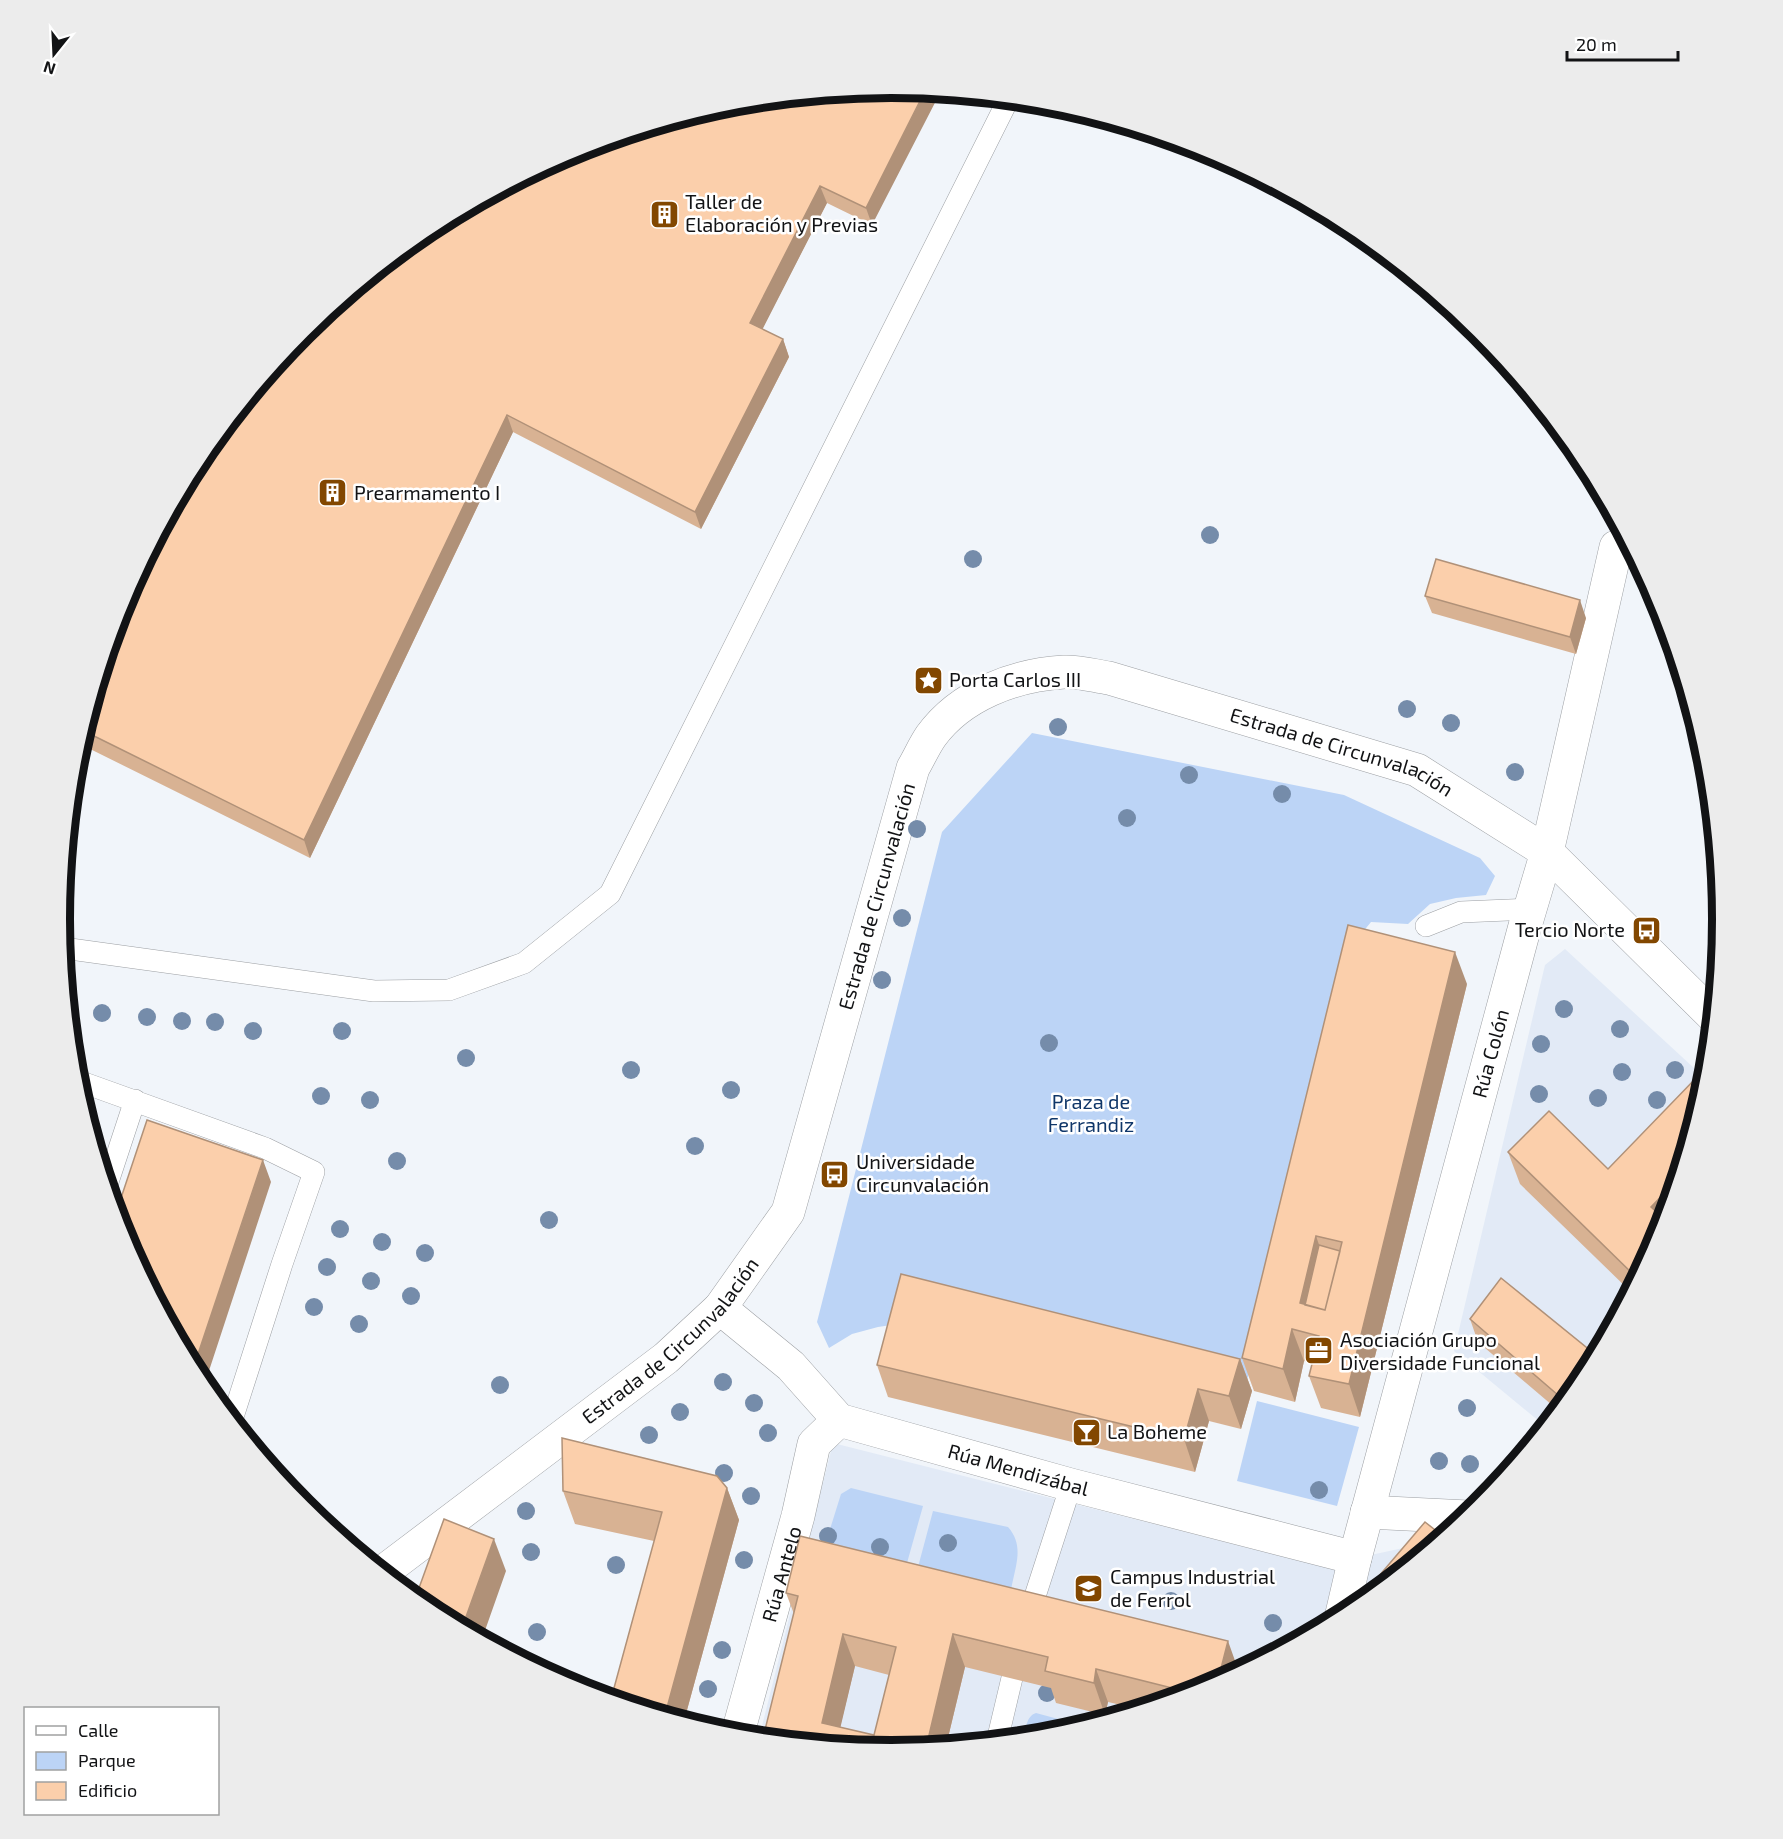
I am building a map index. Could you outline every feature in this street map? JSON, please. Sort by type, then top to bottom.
[{"type":"street","name":"Rúa Colón","points":[[1344,1604],[1367,1512],[1547,852],[1616,547]]},
{"type":"street","name":"Estrada de Circunvalación","points":[[388,1568],[666,1358],[720,1308],[788,1212],[913,768],[932,736],[955,710],[984,691],[1027,677],[1066,672],[1109,678],[1417,770],[1547,852],[1707,1010]]},
{"type":"street","points":[[720,1308],[791,1366],[839,1420]]},
{"type":"street","name":"Rúa Mendizábal","points":[[839,1420],[1071,1485],[1355,1558]]},
{"type":"street","name":"Rúa Antelo","points":[[740,1726],[798,1516],[814,1444],[839,1420]]},
{"type":"street","points":[[1367,1512],[1455,1516]]},
{"type":"street","points":[[400,1577],[409,1551]]},
{"type":"lane","points":[[71,949],[374,991],[449,990],[524,963],[610,894],[1005,107]]},
{"type":"lane","points":[[1426,927],[1461,912],[1530,909]]},
{"type":"lane","points":[[87,1084],[265,1148],[314,1172],[235,1412]]},
{"type":"lane","points":[[111,1173],[135,1100]]},
{"type":"lane","points":[[1027,1621],[1071,1485]]},
{"type":"lane","points":[[999,1733],[1012,1678]]},
{"type":"shaded area","points":[[1565,949],[1698,1072],[1685,1132],[1669,1183],[1628,1283],[1603,1330],[1574,1376],[1540,1422],[1454,1351],[1545,965]]},
{"type":"shaded area","name":"Campus Industrial de Ferrol","points":[[833,1443],[1320,1566],[1425,1543],[1348,1602],[1302,1631],[1255,1656],[1206,1678],[1104,1713],[1052,1725],[945,1739],[892,1741],[838,1739],[761,1730]]},
{"type":"green space","name":"Praza de Ferrandiz","points":[[1032,733],[1344,795],[1480,858],[1495,876],[1486,895],[1430,904],[1408,924],[1371,922],[1353,944],[1247,1381],[898,1324],[852,1334],[829,1348],[817,1322],[942,832]]},
{"type":"green space","points":[[1257,1401],[1359,1427],[1337,1506],[1237,1481]]},
{"type":"green space","points":[[851,1488],[923,1506],[907,1563],[826,1542],[841,1494]]},
{"type":"green space","points":[[933,1511],[1008,1527],[1013,1534],[1017,1549],[1011,1590],[918,1567]]},
{"type":"green space","points":[[1036,1713],[1067,1721],[1026,1729],[1028,1720]]},
{"type":"building","name":"Prearmamento I","points":[[921,99],[866,208],[820,186],[750,323],[783,339],[695,512],[507,415],[304,840],[92,735],[114,656],[155,556],[180,509],[209,463],[274,378],[350,302],[435,237],[481,208],[577,161],[679,126],[731,114],[838,100]]},
{"type":"building","points":[[1436,559],[1580,600],[1570,637],[1425,596]]},
{"type":"building","points":[[1348,925],[1455,952],[1349,1384],[1309,1376],[1319,1336],[1292,1329],[1283,1369],[1242,1358]],"holes":[[[1316,1236],[1342,1242],[1325,1310],[1300,1303]]]},
{"type":"building","points":[[1696,1078],[1685,1132],[1669,1183],[1666,1192],[1651,1207],[1658,1213],[1632,1273],[1508,1152],[1549,1111],[1608,1169]]},
{"type":"building","points":[[147,1120],[263,1160],[197,1357],[155,1283],[120,1200]]},
{"type":"building","points":[[1319,1245],[1340,1251],[1325,1310],[1305,1305]]},
{"type":"building","points":[[901,1274],[1240,1359],[1229,1396],[1198,1389],[1184,1439],[877,1365]]},
{"type":"building","points":[[1501,1278],[1590,1350],[1559,1396],[1470,1319]]},
{"type":"building","points":[[562,1438],[717,1476],[727,1488],[667,1709],[613,1691],[662,1512],[563,1491]]},
{"type":"building","points":[[444,1519],[494,1539],[465,1621],[418,1590]]},
{"type":"building","points":[[1425,1522],[1438,1532],[1391,1571],[1373,1583]]},
{"type":"building","points":[[800,1536],[1228,1641],[1220,1672],[1176,1689],[1096,1669],[1094,1683],[1045,1671],[1048,1657],[953,1634],[928,1740],[838,1739],[765,1730],[798,1596],[786,1593]],"holes":[[[843,1634],[896,1647],[874,1735],[822,1723]]]},
{"type":"place","name":"Taller de Elaboración y Previas","points":[[664,214]]},
{"type":"place","name":"Prearmamento I","points":[[333,493]]},
{"type":"place","name":"Porta Carlos III","points":[[928,680]]},
{"type":"place","name":"Tercio Norte","points":[[1646,930]]},
{"type":"place","name":"Universidade Circunvalación","points":[[835,1174]]},
{"type":"place","name":"Asociación Grupo Diversidade Funcional","points":[[1319,1351]]},
{"type":"place","name":"La Boheme","points":[[1086,1432]]},
{"type":"place","name":"Campus Industrial de Ferrol","points":[[1089,1589]]}]
